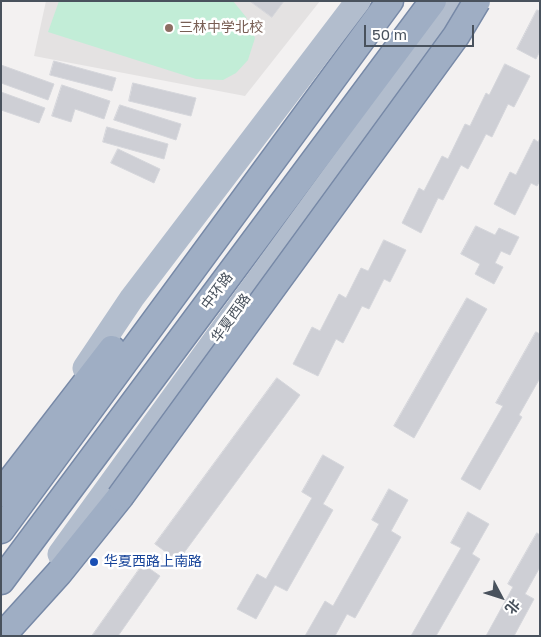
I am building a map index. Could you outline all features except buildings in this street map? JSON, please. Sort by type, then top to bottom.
[{"type":"highway","points":[[1,492],[94,374],[370,1]]},
{"type":"highway","points":[[1,530],[390,1]]},
{"type":"highway","name":"中环路","points":[[1,582],[433,1]]},
{"type":"highway","points":[[2,635],[59,573],[120,497],[456,36],[478,1]]},
{"type":"main road","points":[[1,492],[132,298],[358,1]]},
{"type":"main road","name":"华夏西路","points":[[2,635],[461,1]]},
{"type":"main road","points":[[2,635],[86,558],[478,1]]},
{"type":"shaded area","name":"三林中学北校","points":[[46,1],[320,1],[245,96],[34,56]]},
{"type":"green space","name":"三林中学北校","points":[[59,1],[233,1],[246,17],[255,38],[248,60],[236,73],[223,80],[196,79],[48,32]]},
{"type":"place","name":"三林中学北校","points":[[169,28]]},
{"type":"place","name":"华夏西路上南路","points":[[94,562]]}]
